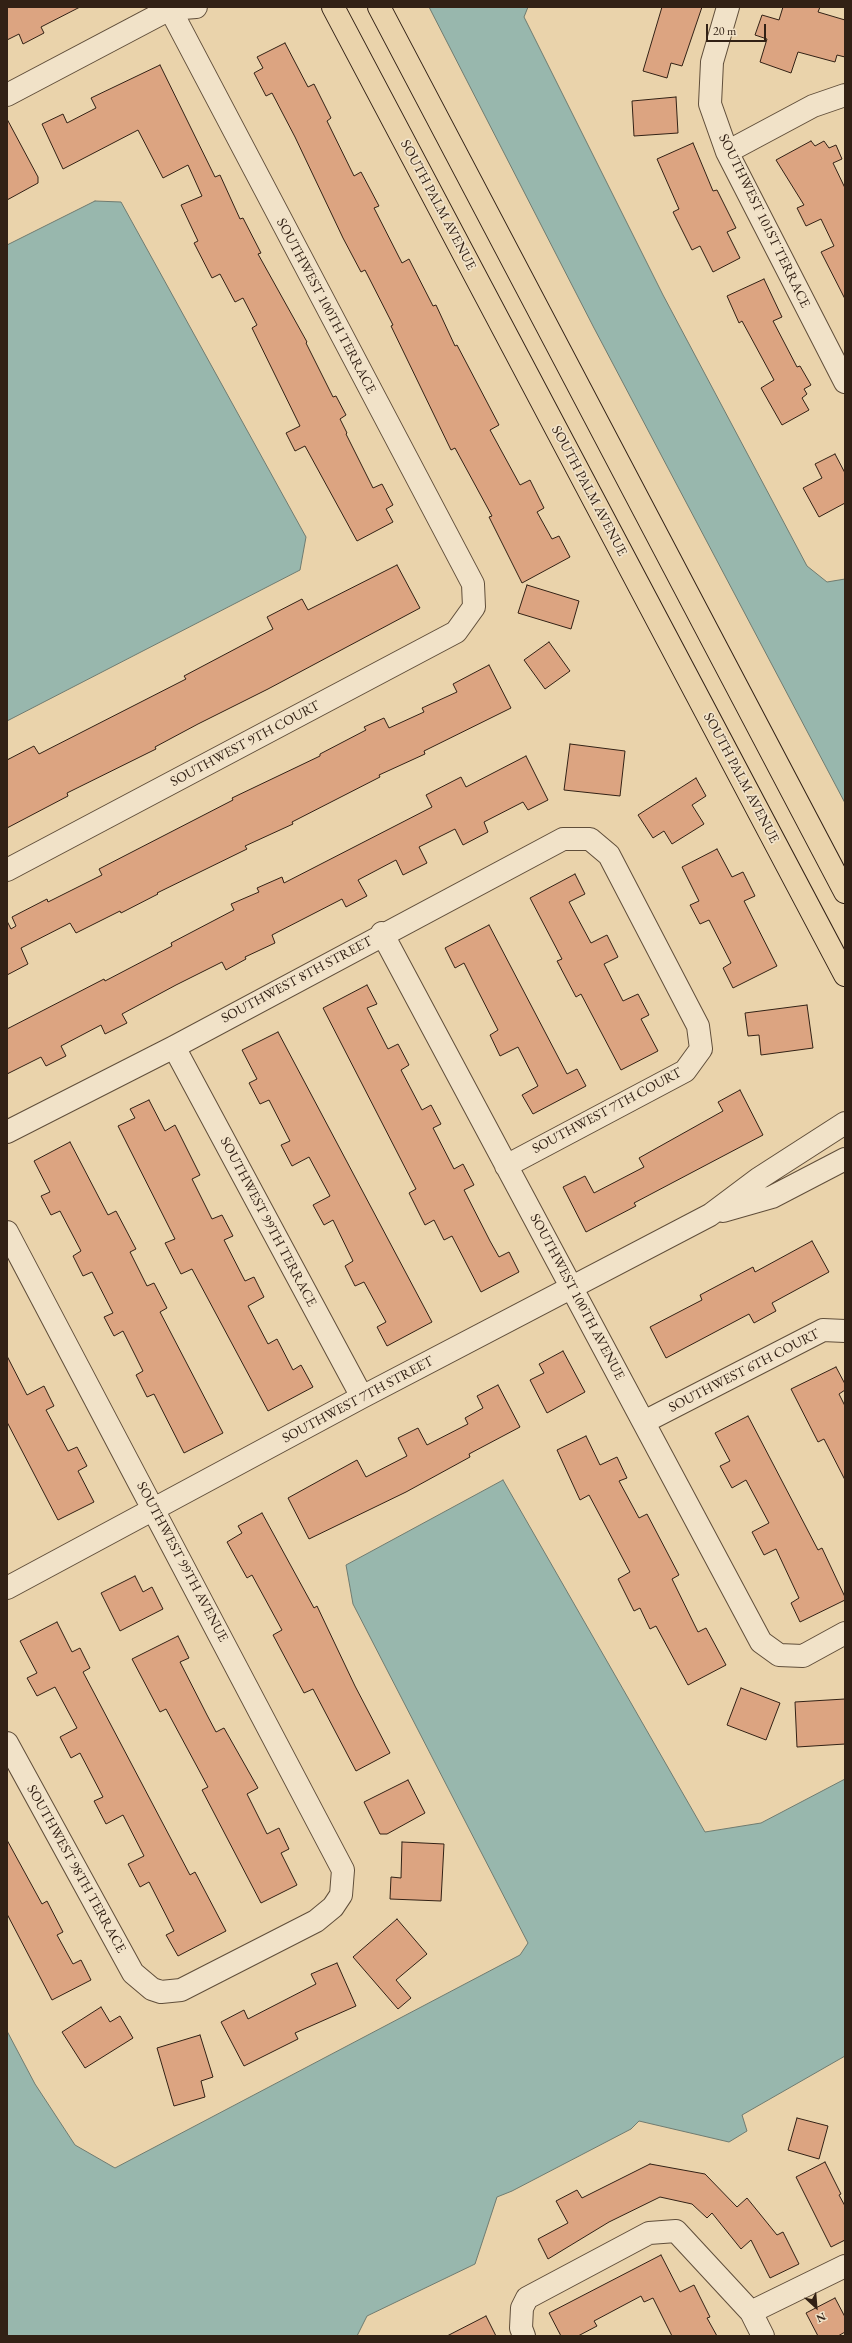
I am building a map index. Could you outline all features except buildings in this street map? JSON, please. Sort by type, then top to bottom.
[{"type":"main road","name":"SOUTH PALM AVENUE","points":[[333,7],[845,975]]},
{"type":"main road","points":[[379,7],[845,892]]},
{"type":"street","points":[[7,95],[170,8],[196,7]]},
{"type":"street","name":"SOUTHWEST 101ST TERRACE","points":[[728,7],[712,62],[710,104],[727,152],[845,382]]},
{"type":"street","name":"SOUTHWEST 100TH TERRACE","points":[[170,8],[473,584],[474,608]]},
{"type":"street","points":[[727,152],[814,106],[845,95]]},
{"type":"street","name":"SOUTHWEST 9TH COURT","points":[[7,870],[456,632],[474,608]]},
{"type":"street","name":"SOUTHWEST 8TH STREET","points":[[7,1132],[174,1047],[382,933],[563,839],[590,839],[609,855],[698,1026],[701,1049]]},
{"type":"street","name":"SOUTHWEST 100TH AVENUE","points":[[382,933],[762,1642],[779,1655],[803,1656],[845,1633]]},
{"type":"street","name":"SOUTHWEST 99TH TERRACE","points":[[174,1047],[362,1397]]},
{"type":"street","name":"SOUTHWEST 7TH COURT","points":[[506,1166],[685,1071],[701,1049]]},
{"type":"street","name":"SOUTHWEST 7TH STREET","points":[[7,1588],[362,1397],[572,1289],[710,1215],[758,1179],[811,1143],[845,1123]]},
{"type":"street","name":"SOUTHWEST 7TH STREET","points":[[710,1215],[772,1197],[845,1159]]},
{"type":"street","name":"SOUTHWEST 99TH AVENUE","points":[[7,1232],[343,1870],[341,1895],[333,1907],[316,1921],[181,1990],[161,1992],[152,1990]]},
{"type":"street","name":"SOUTHWEST 6TH COURT","points":[[644,1422],[823,1330],[845,1331]]},
{"type":"street","name":"SOUTHWEST 98TH TERRACE","points":[[7,1743],[133,1973],[152,1990]]},
{"type":"street","points":[[522,2332],[522,2308],[527,2298],[649,2233],[676,2232],[751,2312],[763,2336]]},
{"type":"street","points":[[751,2312],[845,2266]]},
{"type":"water","points":[[429,7],[528,7],[524,17],[663,295],[807,566],[827,582],[845,579],[845,803],[594,328]]},
{"type":"water","points":[[95,201],[121,202],[306,537],[300,570],[7,721],[7,245]]},
{"type":"water","points":[[503,1480],[705,1832],[761,1823],[845,1779],[845,2056],[742,2115],[747,2131],[729,2142],[639,2121],[631,2129],[512,2191],[497,2197],[475,2264],[367,2316],[357,2336],[7,2336],[7,2031],[35,2084],[75,2145],[115,2168],[520,1955],[528,1943],[353,1604],[346,1565]]}]
